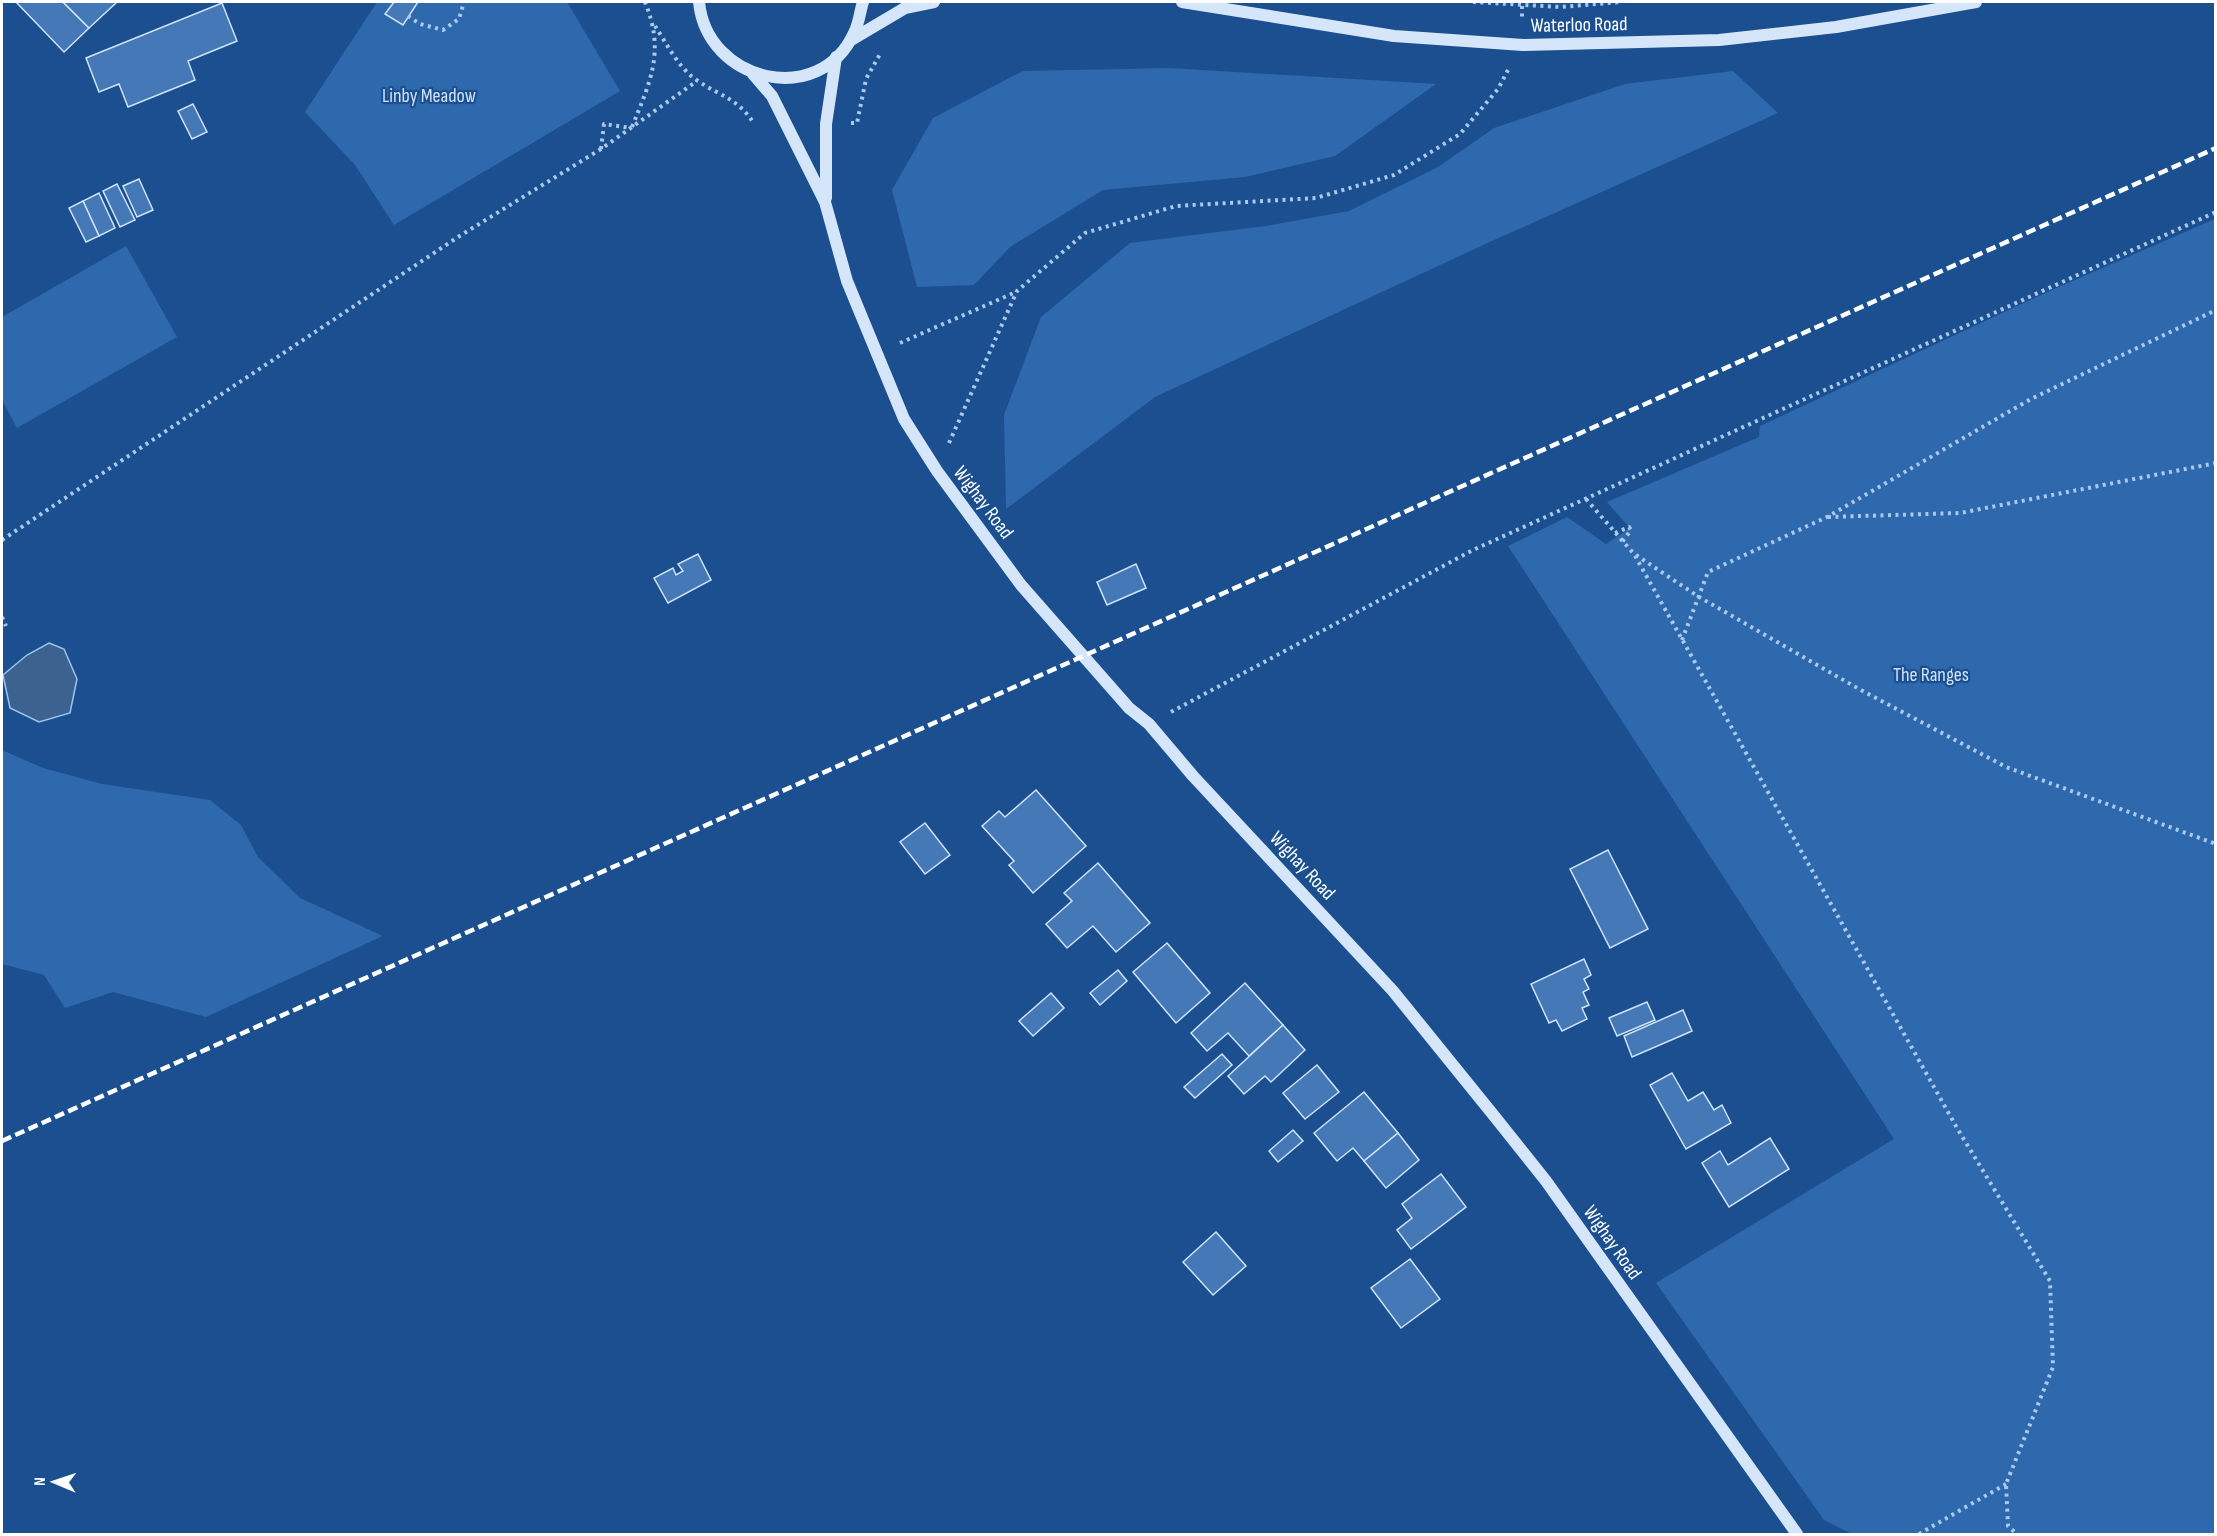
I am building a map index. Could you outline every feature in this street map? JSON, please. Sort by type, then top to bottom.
[{"type":"main road","points":[[699,2],[701,17],[710,39],[730,61],[753,74],[782,78],[806,74],[836,57],[854,33],[863,2]]},
{"type":"main road","points":[[848,41],[905,8],[934,2]]},
{"type":"main road","name":"Waterloo Road","points":[[1182,2],[1394,36],[1522,45],[1719,40],[1836,27],[1976,2]]},
{"type":"main road","name":"Wighay Road","points":[[825,202],[826,124],[836,57]]},
{"type":"main road","name":"Wighay Road","points":[[753,74],[772,96],[825,202],[848,281],[875,354],[904,419],[936,471],[1021,585],[1129,708],[1149,724],[1193,776],[1392,991],[1546,1181],[1797,1534]]},
{"type":"path","points":[[408,16],[420,24],[443,30],[459,19],[464,2]]},
{"type":"path","points":[[632,128],[652,76],[655,26],[645,2]]},
{"type":"path","points":[[1473,2],[1561,7],[1620,2]]},
{"type":"path","points":[[875,354],[1017,291],[1085,232],[1176,206],[1316,198],[1394,175],[1461,134],[1498,89],[1522,45],[1522,6]]},
{"type":"path","points":[[2,540],[458,237],[601,149],[697,81]]},
{"type":"path","points":[[601,149],[604,124],[632,128]]},
{"type":"path","points":[[1149,724],[1473,550],[2216,212]]},
{"type":"path","points":[[936,471],[1017,291]]},
{"type":"path","points":[[1682,640],[1708,572],[1827,517],[2031,399],[2216,310]]},
{"type":"path","points":[[1827,517],[1960,513],[2216,464]]},
{"type":"path","points":[[1586,499],[1634,554],[1698,597],[1859,689],[2006,766],[2216,844]]},
{"type":"path","points":[[1614,533],[1629,527],[1631,530],[1622,542]]},
{"type":"path","points":[[1634,554],[1957,1128],[2050,1281],[2053,1367],[2006,1484],[2008,1526],[2017,1534]]},
{"type":"path","points":[[2,617],[6,626]]},
{"type":"path","points":[[1919,1534],[2006,1484]]},
{"type":"green space","name":"Linby Meadow","points":[[377,2],[567,2],[620,91],[394,225],[355,165],[305,112]]},
{"type":"green space","points":[[1169,68],[1436,84],[1335,156],[1245,177],[1103,190],[1010,247],[974,285],[917,287],[892,190],[933,118],[1023,71]]},
{"type":"green space","points":[[1733,71],[1778,113],[1492,241],[1155,397],[1006,509],[1004,415],[1041,317],[1130,243],[1266,226],[1349,211],[1438,167],[1494,128],[1625,84]]},
{"type":"green space","name":"The Ranges","points":[[2215,219],[2215,1534],[1852,1534],[1824,1520],[1656,1283],[1894,1139],[1508,546],[1567,517],[1606,544],[1630,528],[1607,502],[1759,437],[1760,426],[2054,289]]},
{"type":"green space","points":[[126,246],[177,337],[17,428],[2,400],[2,317]]},
{"type":"green space","points":[[2,750],[43,768],[102,784],[210,800],[241,825],[258,857],[300,898],[383,936],[206,1017],[113,992],[65,1008],[44,975],[2,964]]},
{"type":"shaded area","points":[[49,643],[64,649],[77,679],[70,713],[39,722],[10,708],[3,675],[27,655]]},
{"type":"building","points":[[16,2],[63,2],[89,28],[64,52]]},
{"type":"building","points":[[63,2],[117,2],[89,28]]},
{"type":"building","points":[[394,2],[418,2],[403,25],[385,14]]},
{"type":"building","points":[[222,3],[237,41],[188,61],[195,80],[128,107],[119,84],[99,92],[86,58]]},
{"type":"building","points":[[193,104],[207,132],[192,139],[178,111]]},
{"type":"building","points":[[139,179],[153,210],[137,217],[123,186]]},
{"type":"building","points":[[117,184],[135,220],[120,227],[103,191]]},
{"type":"building","points":[[99,193],[115,228],[99,236],[83,201]]},
{"type":"building","points":[[83,201],[99,236],[86,242],[69,208]]},
{"type":"building","points":[[698,554],[711,580],[668,603],[654,578],[673,568],[676,575],[683,571],[678,564]]},
{"type":"building","points":[[1136,564],[1146,588],[1107,605],[1097,582]]},
{"type":"building","points":[[1036,790],[1086,846],[1033,893],[1009,865],[1014,861],[982,826],[999,811],[1005,817]]},
{"type":"building","points":[[925,823],[950,855],[925,874],[900,842]]},
{"type":"building","points":[[1608,850],[1648,929],[1610,948],[1570,869]]},
{"type":"building","points":[[1098,863],[1150,923],[1116,952],[1093,926],[1067,948],[1046,924],[1072,901],[1064,893]]},
{"type":"building","points":[[1167,943],[1210,993],[1176,1023],[1133,972]]},
{"type":"building","points":[[1584,959],[1591,975],[1584,979],[1589,989],[1583,992],[1589,1005],[1582,1008],[1587,1019],[1562,1031],[1556,1020],[1549,1023],[1531,984]]},
{"type":"building","points":[[1118,970],[1127,981],[1100,1005],[1090,993]]},
{"type":"building","points":[[1245,983],[1283,1025],[1249,1056],[1228,1033],[1207,1051],[1191,1033]]},
{"type":"building","points":[[1051,993],[1064,1008],[1033,1036],[1019,1021]]},
{"type":"building","points":[[1647,1002],[1655,1020],[1617,1036],[1609,1018]]},
{"type":"building","points":[[1683,1010],[1692,1031],[1632,1057],[1624,1036]]},
{"type":"building","points":[[1283,1025],[1305,1050],[1271,1082],[1265,1076],[1244,1094],[1228,1076]]},
{"type":"building","points":[[1222,1054],[1232,1065],[1195,1098],[1184,1087]]},
{"type":"building","points":[[1317,1065],[1339,1092],[1305,1119],[1283,1093]]},
{"type":"building","points":[[1672,1073],[1688,1101],[1703,1092],[1714,1110],[1722,1105],[1731,1123],[1686,1149],[1650,1085]]},
{"type":"building","points":[[1364,1092],[1398,1133],[1364,1161],[1353,1148],[1337,1161],[1314,1133]]},
{"type":"building","points":[[1293,1130],[1303,1141],[1278,1162],[1269,1151]]},
{"type":"building","points":[[1398,1133],[1419,1160],[1386,1188],[1364,1161]]},
{"type":"building","points":[[1770,1138],[1789,1169],[1729,1207],[1702,1163],[1720,1151],[1728,1165]]},
{"type":"building","points":[[1441,1174],[1466,1207],[1411,1249],[1397,1230],[1412,1218],[1402,1204]]},
{"type":"building","points":[[1216,1232],[1246,1266],[1213,1295],[1183,1262]]},
{"type":"building","points":[[1410,1259],[1440,1299],[1401,1328],[1371,1288]]},
{"type":"railway","points":[[2,1141],[2216,148]]}]
